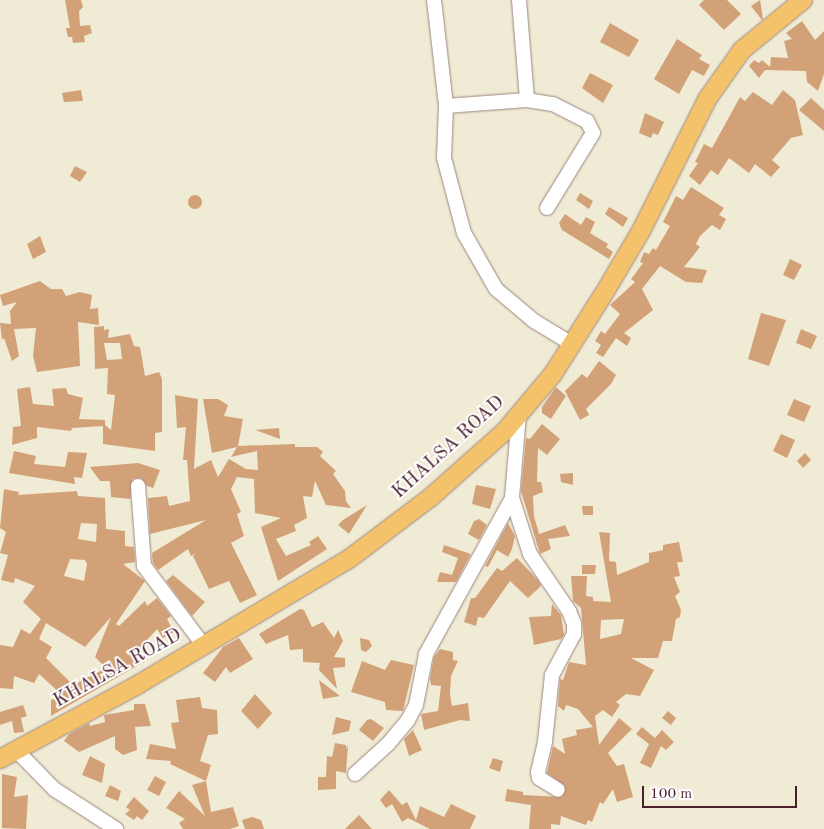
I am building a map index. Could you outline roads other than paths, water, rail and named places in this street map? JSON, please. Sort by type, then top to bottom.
[{"type":"main road","name":"KHALSA ROAD","points":[[0,759],[204,646],[350,559],[431,497],[505,431],[553,374],[641,231],[708,98],[742,50],[803,0]]},
{"type":"street","points":[[434,0],[446,106],[444,158],[464,233],[496,289],[534,321],[572,344]]},
{"type":"street","points":[[519,0],[527,100]]},
{"type":"street","points":[[446,106],[527,100],[554,104],[587,121],[593,133],[547,208]]},
{"type":"street","points":[[519,414],[512,498],[530,554],[569,611],[574,624],[574,634],[552,675],[545,742],[538,772],[539,778],[558,790]]},
{"type":"street","points":[[138,486],[144,566],[204,646]]},
{"type":"street","points":[[354,774],[388,744],[408,720],[416,705],[426,654],[512,498]]},
{"type":"street","points":[[16,750],[54,789],[116,829]]}]
